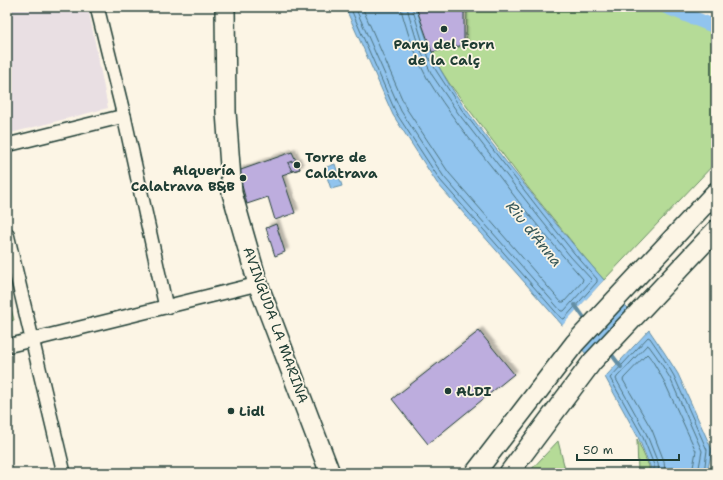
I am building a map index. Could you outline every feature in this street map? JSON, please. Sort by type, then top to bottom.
[{"type":"main road","name":"AVINGUDA LA MARINA","points":[[225,7],[226,112],[232,193],[258,284],[330,473]]},
{"type":"main road","points":[[474,473],[574,343],[716,192]]},
{"type":"main road","points":[[508,473],[592,362],[716,230]]},
{"type":"street","points":[[97,7],[124,116],[166,307]]},
{"type":"street","points":[[7,146],[124,116]]},
{"type":"street","points":[[7,234],[64,473]]},
{"type":"street","points":[[7,346],[258,284]]},
{"type":"shaded area","points":[[7,7],[88,7],[108,108],[7,134]]},
{"type":"green space","points":[[467,7],[677,7],[674,12],[716,29],[716,162],[604,280],[529,189],[449,83],[440,68],[432,52],[465,46],[466,44]]},
{"type":"green space","points":[[7,293],[14,320],[7,322]]},
{"type":"green space","points":[[637,439],[649,466],[649,473],[638,473]]},
{"type":"green space","points":[[558,441],[566,473],[528,473]]},
{"type":"water","points":[[345,7],[416,7],[426,39],[436,62],[463,106],[531,193],[604,280],[563,326],[437,183],[393,115]]},
{"type":"water","points":[[335,164],[342,186],[331,189],[324,168]]},
{"type":"water","points":[[622,302],[630,310],[587,355],[580,347]]},
{"type":"water","points":[[649,330],[678,374],[712,450],[707,473],[650,473],[650,466],[638,437],[605,377]]},
{"type":"pier","points":[[604,280],[605,282],[562,328],[561,327]]},
{"type":"pier","points":[[647,328],[650,328],[604,377],[603,375]]},
{"type":"building","name":"Pany del Forn de la Calç","points":[[416,7],[464,7],[464,45],[432,52]]},
{"type":"building","points":[[292,152],[300,169],[282,175],[295,213],[275,220],[268,197],[247,204],[238,171]]},
{"type":"building","points":[[296,160],[300,169],[292,171],[288,163]]},
{"type":"building","points":[[276,224],[285,252],[275,256],[266,228]]},
{"type":"building","name":"ALDI","points":[[479,331],[514,374],[428,444],[392,399]]},
{"type":"waterway","points":[[666,7],[716,27]]},
{"type":"waterway","name":"Riu d'Anna","points":[[575,305],[587,322]]},
{"type":"waterway","name":"Riu d'Anna","points":[[609,351],[621,367]]},
{"type":"place","name":"Pany del Forn de la Calç","points":[[444,29]]},
{"type":"place","name":"Torre de Calatrava","points":[[297,165]]},
{"type":"place","name":"Alquería Calatrava B&B","points":[[243,178]]},
{"type":"place","name":"ALDI","points":[[448,391]]},
{"type":"place","name":"Lidl","points":[[231,411]]}]
